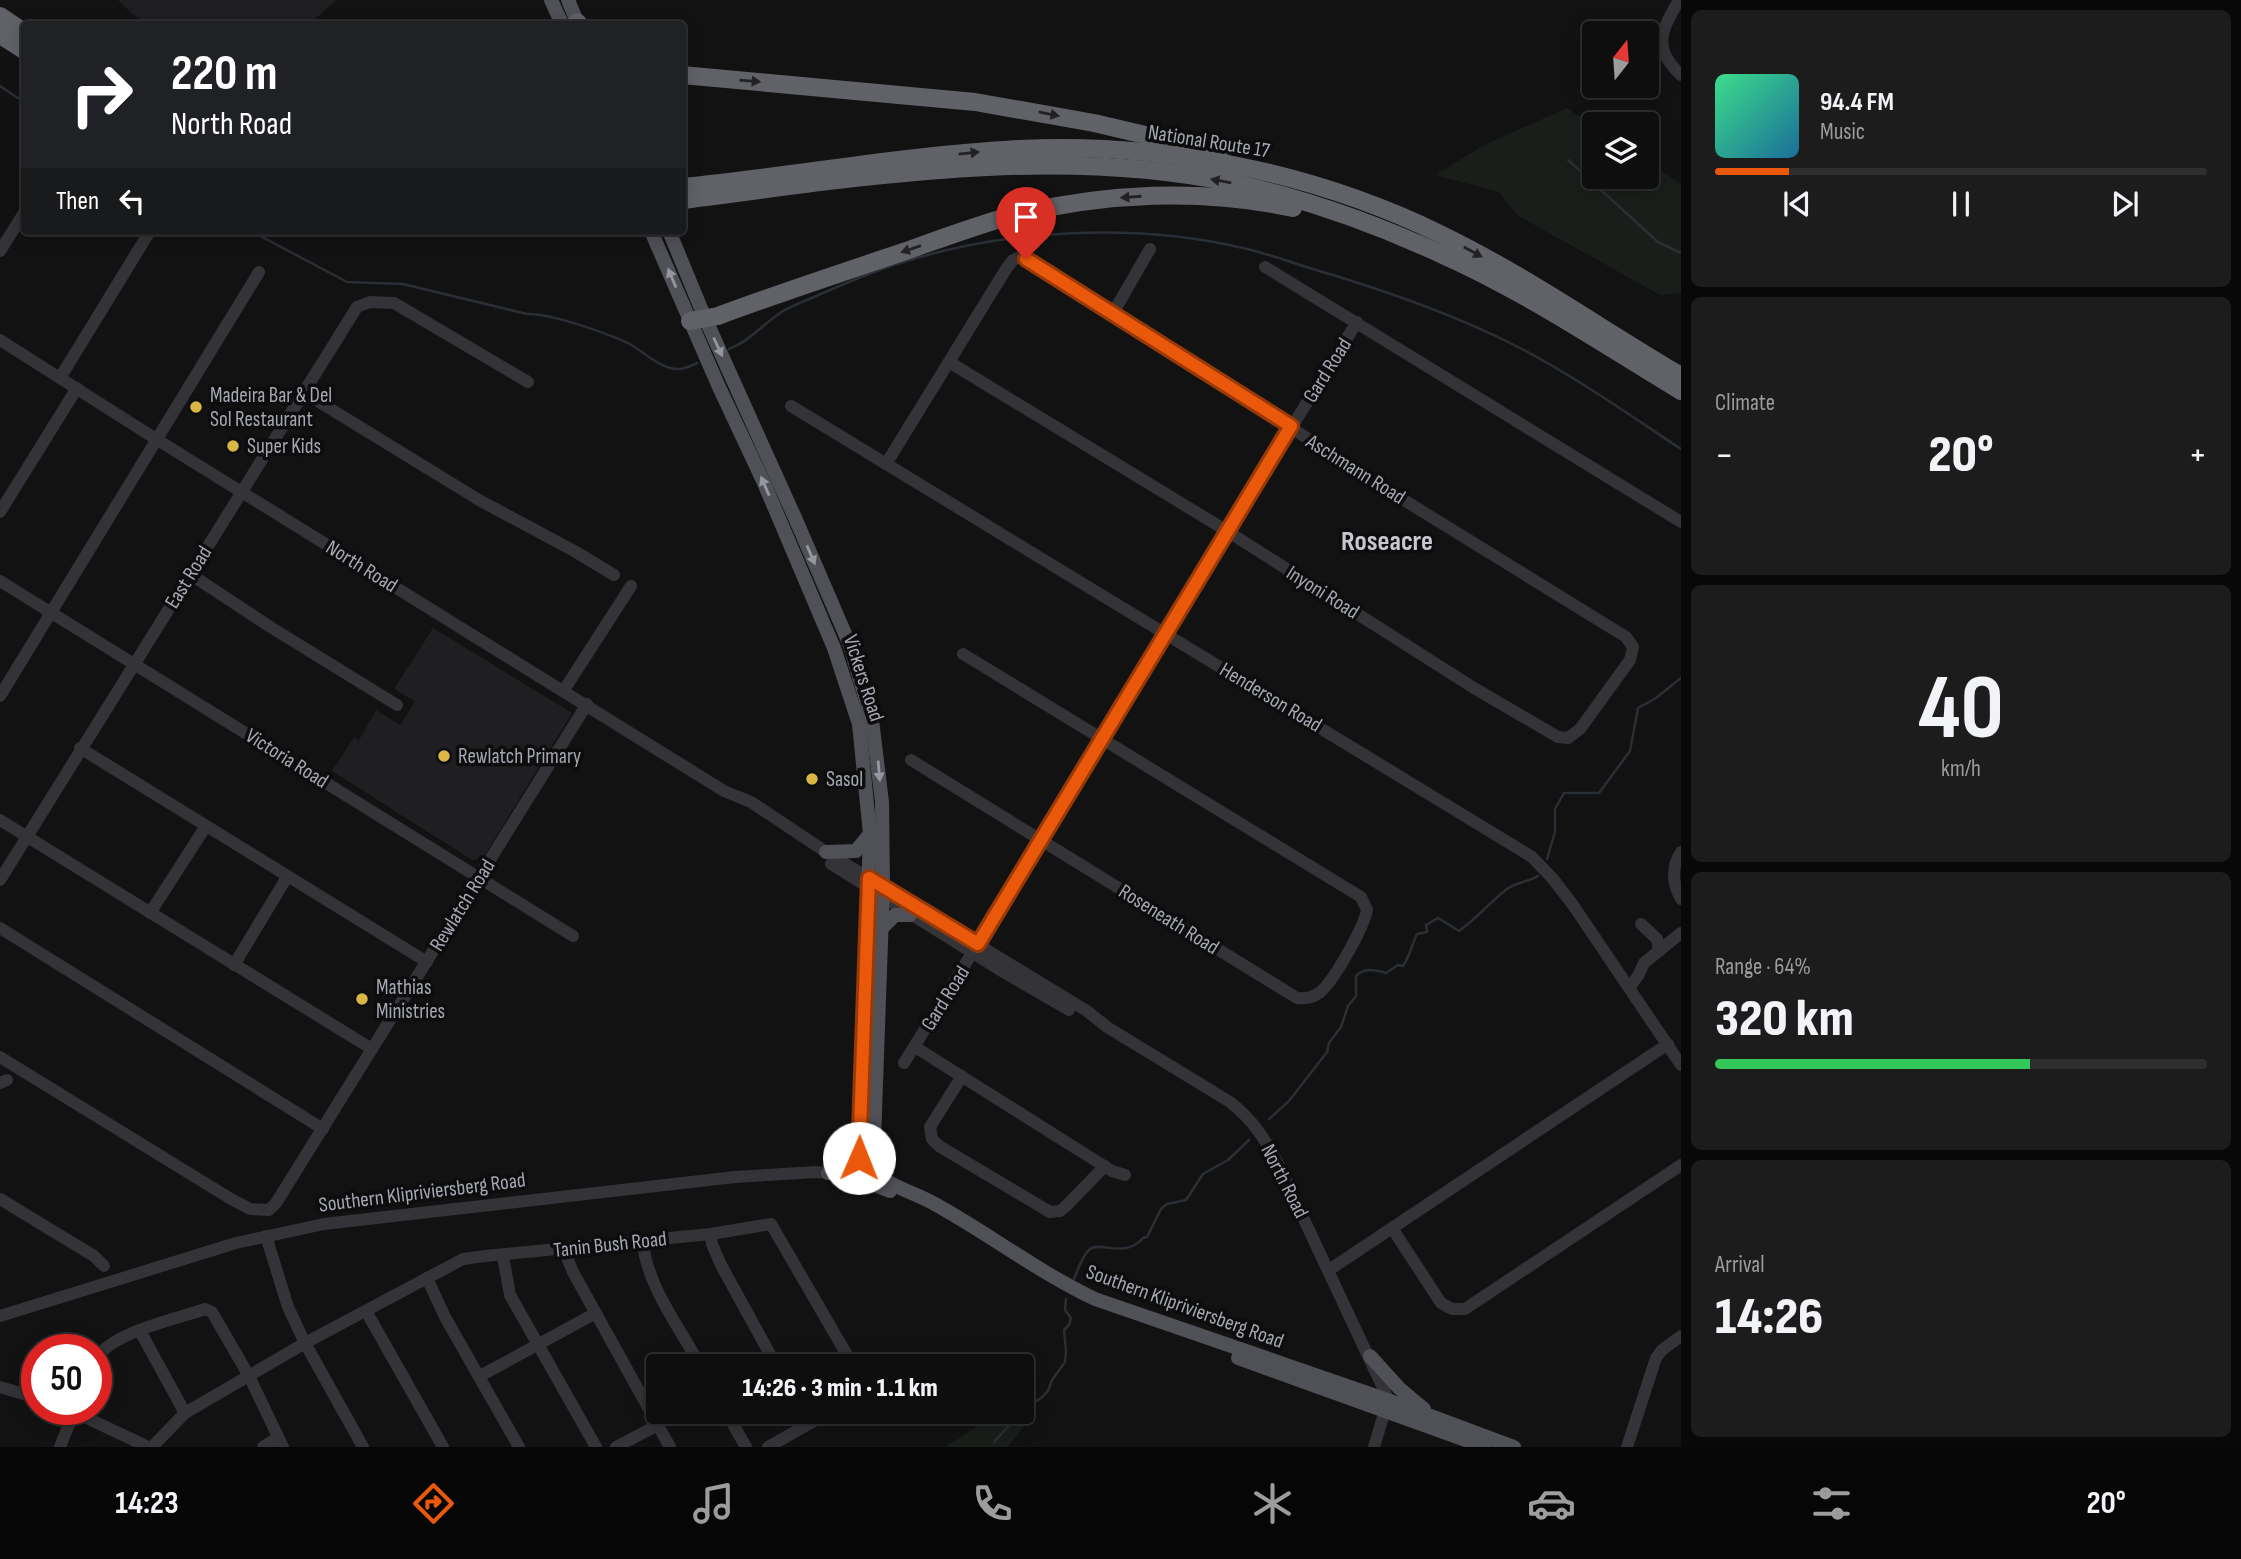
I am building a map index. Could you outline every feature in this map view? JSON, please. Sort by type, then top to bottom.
[{"type":"highway","points":[[0,16],[21,31]]},
{"type":"highway","points":[[0,35],[21,48]]},
{"type":"highway","points":[[686,75],[975,102],[1094,123],[1223,153],[1331,183],[1410,216],[1438,233]]},
{"type":"highway","name":"National Route 17","points":[[686,187],[983,152],[1062,148],[1186,158],[1265,173],[1313,185],[1438,233],[1516,275],[1681,376]]},
{"type":"highway","points":[[686,200],[978,167],[1072,166],[1137,169],[1232,183],[1315,204],[1369,223],[1445,256],[1493,279],[1681,391]]},
{"type":"highway","points":[[697,320],[1013,215],[1091,201],[1129,197],[1205,197],[1287,206],[1369,223]]},
{"type":"main road","points":[[551,0],[571,21]]},
{"type":"main road","points":[[568,0],[573,21]]},
{"type":"main road","name":"Vickers Road","points":[[670,235],[697,320],[845,676],[860,730],[870,834],[860,1144],[867,1172]]},
{"type":"main road","name":"Vickers Road","points":[[654,237],[796,520],[849,643],[866,695],[877,748],[882,802],[883,892],[867,1172]]},
{"type":"main road","points":[[826,852],[856,851],[870,834]]},
{"type":"main road","points":[[881,929],[895,915],[911,915]]},
{"type":"main road","points":[[828,1173],[853,1159],[860,1144]]},
{"type":"main road","name":"Southern Klipriviersberg Road","points":[[867,1172],[933,1203],[1081,1293],[1256,1360],[1387,1405],[1442,1420],[1514,1447]]},
{"type":"main road","points":[[1370,1356],[1410,1398],[1442,1420]]},
{"type":"main road","name":"Southern Klipriviersberg Road","points":[[1387,1405],[1485,1447]]},
{"type":"street","points":[[1679,0],[1663,31],[1662,50],[1665,59],[1681,75]]},
{"type":"street","points":[[0,251],[21,218]]},
{"type":"street","points":[[60,378],[148,235]]},
{"type":"street","points":[[1113,313],[1150,249]]},
{"type":"street","name":"Aschmann Road","points":[[949,362],[1006,269],[1016,258],[1026,259],[1291,426],[1352,468],[1604,622]]},
{"type":"street","points":[[1265,267],[1681,522]]},
{"type":"street","points":[[0,696],[259,272]]},
{"type":"street","name":"East Road","points":[[0,880],[357,307],[370,302],[394,303],[528,382]]},
{"type":"street","name":"Gard Road","points":[[904,1063],[1357,322]]},
{"type":"street","name":"North Road","points":[[0,340],[565,690],[724,791],[759,817],[976,949]]},
{"type":"street","points":[[886,464],[949,362]]},
{"type":"street","name":"Inyoni Road","points":[[949,362],[1227,531],[1474,688],[1562,739],[1573,736],[1580,729],[1632,653],[1630,640],[1604,622]]},
{"type":"street","points":[[0,512],[77,388]]},
{"type":"street","points":[[303,392],[480,500],[614,575]]},
{"type":"street","name":"Henderson Road","points":[[790,406],[1532,858],[1573,905],[1681,1065]]},
{"type":"street","points":[[190,574],[397,705]]},
{"type":"street","name":"Victoria Road","points":[[0,581],[573,936]]},
{"type":"street","points":[[565,690],[631,586]]},
{"type":"street","points":[[963,654],[1103,739]]},
{"type":"street","name":"Rewlatch Road","points":[[0,1057],[237,1202],[256,1210],[269,1210],[323,1129],[587,705]]},
{"type":"street","name":"Roseneath Road","points":[[911,760],[1301,999],[1313,997],[1322,991],[1363,924],[1367,910],[1364,901],[1103,739]]},
{"type":"street","points":[[80,748],[427,962]]},
{"type":"street","name":"North Road","points":[[724,791],[751,802],[868,883]]},
{"type":"street","points":[[0,820],[372,1049]]},
{"type":"street","points":[[150,913],[206,826]]},
{"type":"street","points":[[1681,852],[1674,872],[1676,890],[1681,899]]},
{"type":"street","points":[[234,965],[287,877]]},
{"type":"street","name":"North Road","points":[[883,892],[911,915],[1087,1011],[1107,1027],[1230,1102],[1251,1120],[1278,1164],[1329,1270],[1370,1356],[1387,1405]]},
{"type":"street","points":[[1641,924],[1657,939],[1659,951]]},
{"type":"street","points":[[0,928],[323,1129]]},
{"type":"street","points":[[1629,988],[1644,963],[1681,933]]},
{"type":"street","points":[[1329,1270],[1668,1044]]},
{"type":"street","points":[[915,1046],[1105,1166],[1125,1175]]},
{"type":"street","points":[[962,1076],[930,1128],[932,1139],[939,1146],[1049,1212],[1060,1211],[1065,1207],[1105,1166]]},
{"type":"street","points":[[1392,1228],[1441,1303],[1452,1309],[1465,1309],[1681,1165]]},
{"type":"street","name":"Southern Klipriviersberg Road","points":[[0,1316],[236,1243],[324,1224],[775,1174],[867,1172]]},
{"type":"street","points":[[0,1199],[94,1256],[104,1266]]},
{"type":"street","name":"Tanin Bush Road","points":[[150,1447],[185,1413],[305,1343],[463,1259],[711,1234],[771,1224],[846,1354]]},
{"type":"street","points":[[711,1234],[712,1244],[721,1265],[770,1354]]},
{"type":"street","points":[[265,1236],[288,1307],[363,1447]]},
{"type":"street","points":[[643,1241],[644,1255],[655,1284],[694,1354]]},
{"type":"street","points":[[567,1249],[573,1272],[670,1447]]},
{"type":"street","points":[[503,1256],[510,1295],[596,1447]]},
{"type":"street","points":[[427,1279],[519,1447]]},
{"type":"street","points":[[112,1343],[205,1310],[212,1312],[249,1376],[280,1443],[262,1447]]},
{"type":"street","points":[[366,1311],[443,1447]]},
{"type":"street","points":[[480,1376],[596,1313]]},
{"type":"street","points":[[140,1331],[185,1413]]},
{"type":"street","points":[[1627,1447],[1657,1358],[1662,1350],[1681,1336]]},
{"type":"street","points":[[0,1387],[21,1393]]},
{"type":"street","points":[[1374,1447],[1387,1405]]},
{"type":"street","points":[[733,1424],[746,1447]]},
{"type":"street","points":[[768,1447],[797,1424]]},
{"type":"street","points":[[60,1447],[67,1425]]},
{"type":"street","points":[[104,1425],[150,1447]]},
{"type":"street","points":[[616,1447],[658,1425]]},
{"type":"shaded area","points":[[118,0],[336,0],[313,21],[145,21],[132,14]]},
{"type":"shaded area","points":[[1567,108],[1582,118],[1582,189],[1659,189],[1659,169],[1681,184],[1681,293],[1660,295],[1517,215],[1499,192],[1435,175],[1484,145]]},
{"type":"shaded area","name":"Rewlatch Primary","points":[[433,628],[572,713],[483,858],[472,860],[332,771],[354,737],[359,740],[376,710],[400,725],[415,701],[394,689]]},
{"type":"shaded area","points":[[980,1424],[1026,1424],[1007,1447],[945,1447]]},
{"type":"waterway","points":[[0,86],[21,100]]},
{"type":"waterway","points":[[1568,160],[1658,242],[1681,253]]},
{"type":"waterway","points":[[729,349],[743,342],[792,306],[876,271],[938,252],[981,243],[1071,233],[1161,235],[1205,240],[1258,252],[1381,290],[1451,317],[1541,359],[1681,449]]},
{"type":"waterway","points":[[259,235],[347,282],[403,284],[549,317],[578,324],[618,339],[670,368],[681,369],[697,363]]},
{"type":"waterway","points":[[1547,859],[1555,832],[1555,809],[1564,793],[1599,793],[1630,751],[1638,708],[1681,678]]},
{"type":"waterway","points":[[1269,1119],[1289,1101],[1327,1052],[1329,1043],[1341,1027],[1348,1006],[1356,996],[1356,976],[1359,973],[1367,970],[1386,973],[1398,965],[1403,966],[1417,934],[1427,932],[1426,925],[1438,918],[1459,931],[1507,889],[1538,876]]},
{"type":"waterway","points":[[1074,1279],[1082,1259],[1090,1249],[1121,1249],[1147,1237],[1161,1209],[1167,1204],[1186,1200],[1203,1174],[1228,1160],[1249,1140]]},
{"type":"waterway","points":[[1034,1403],[1048,1391],[1052,1380],[1065,1362],[1064,1330],[1071,1318],[1065,1310],[1066,1299]]},
{"type":"waterway","points":[[994,1442],[1010,1424]]},
{"type":"place","name":"Madeira Bar & Del Sol Restaurant","points":[[196,407]]},
{"type":"place","name":"Super Kids","points":[[233,446]]},
{"type":"place","name":"Rewlatch Primary","points":[[444,756]]},
{"type":"place","name":"Sasol","points":[[812,779]]},
{"type":"place","name":"Mathias Ministries","points":[[362,999]]},
{"type":"district","name":"Roseacre","points":[[1387,540]]},
{"type":"route","points":[[859,1158],[869,878],[978,944],[1291,426],[1026,259]]}]
